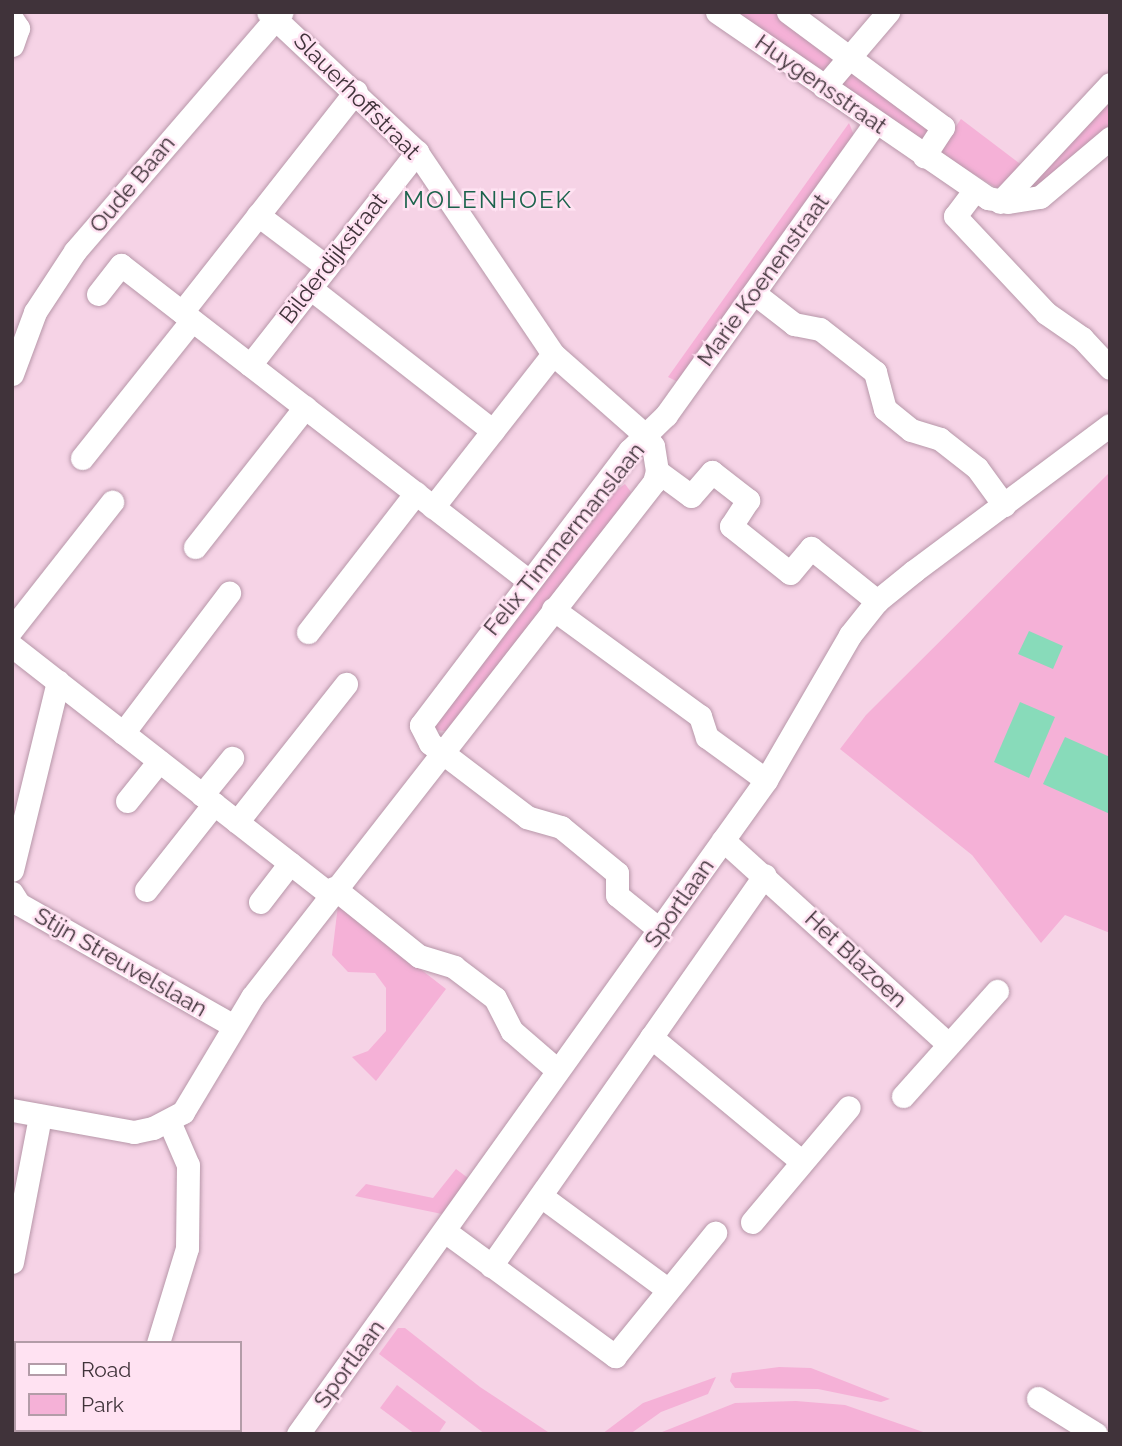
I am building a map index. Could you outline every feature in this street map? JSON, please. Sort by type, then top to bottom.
[{"type":"street","name":"Huygensstraat","points":[[717,12],[974,191],[1000,202]]},
{"type":"street","name":"Huygensstraat","points":[[788,12],[943,127],[924,156]]},
{"type":"street","points":[[824,87],[888,12]]},
{"type":"street","name":"Slauerhoffstraat","points":[[275,14],[417,152],[553,354],[645,435]]},
{"type":"street","name":"Oude Baan","points":[[12,374],[35,312],[75,251],[275,14]]},
{"type":"street","points":[[12,19],[18,28],[12,45]]},
{"type":"street","points":[[1000,202],[1110,84]]},
{"type":"street","points":[[82,458],[258,215],[356,91]]},
{"type":"street","name":"Marie Koenenstraat","points":[[645,435],[666,415],[876,122]]},
{"type":"street","points":[[1000,202],[1040,197],[1110,138]]},
{"type":"street","name":"Bilderdijkstraat","points":[[250,365],[417,152]]},
{"type":"street","points":[[974,191],[956,216],[1046,313],[1083,338],[1110,368]]},
{"type":"street","points":[[258,215],[327,267]]},
{"type":"street","points":[[98,294],[121,265],[529,580]]},
{"type":"street","points":[[310,288],[493,431]]},
{"type":"street","points":[[754,293],[794,324],[820,329],[876,372],[884,409],[911,430],[940,439],[977,468],[1004,505]]},
{"type":"street","points":[[308,632],[425,500],[493,431],[553,354]]},
{"type":"street","points":[[195,547],[305,407]]},
{"type":"street","name":"Sportlaan","points":[[298,1434],[446,1232],[557,1070],[766,780],[850,635],[877,601],[1110,425]]},
{"type":"street","name":"Felix Timmermanslaan","points":[[169,1121],[194,1099],[234,1026],[332,891],[654,482],[657,458],[645,435],[423,717],[422,732],[441,751]]},
{"type":"street","points":[[657,471],[691,496],[712,472],[748,500],[731,526],[790,573],[811,548],[877,601]]},
{"type":"street","points":[[12,629],[112,502]]},
{"type":"street","points":[[123,733],[229,593]]},
{"type":"street","points":[[553,609],[700,716],[707,737],[766,780]]},
{"type":"street","points":[[12,646],[290,863],[419,956],[454,967],[495,998],[512,1031],[557,1070]]},
{"type":"street","points":[[12,870],[58,682]]},
{"type":"street","points":[[237,822],[346,684]]},
{"type":"street","points":[[441,751],[527,817],[561,827],[617,873],[617,895],[660,930]]},
{"type":"street","points":[[146,890],[208,800],[232,758]]},
{"type":"street","points":[[127,802],[159,761]]},
{"type":"street","name":"Het Blazoen","points":[[723,840],[947,1043]]},
{"type":"street","points":[[260,902],[290,863]]},
{"type":"street","points":[[491,1266],[765,876]]},
{"type":"street","name":"Stijn Streuvelslaan","points":[[12,893],[19,904],[234,1026]]},
{"type":"street","points":[[903,1096],[947,1043],[997,991]]},
{"type":"street","points":[[651,1037],[802,1162]]},
{"type":"street","points":[[752,1222],[849,1107]]},
{"type":"street","points":[[12,1110],[114,1132],[134,1132],[169,1121],[188,1165],[187,1248],[159,1341]]},
{"type":"street","points":[[12,1262],[40,1116]]},
{"type":"street","points":[[541,1196],[666,1288]]},
{"type":"street","points":[[446,1232],[615,1356],[666,1288],[715,1233]]},
{"type":"street","points":[[1038,1398],[1096,1434]]},
{"type":"green space","points":[[729,12],[774,12],[834,60],[820,76]]},
{"type":"green space","points":[[848,69],[929,129],[918,144],[836,84]]},
{"type":"green space","points":[[1110,96],[1110,131],[1029,195],[1026,186]]},
{"type":"green space","points":[[961,119],[1023,166],[997,188],[942,155],[941,148]]},
{"type":"green space","points":[[849,123],[855,138],[678,382],[668,377]]},
{"type":"green space","points":[[1110,472],[1110,933],[1065,915],[1041,943],[972,855],[840,749],[866,715]]},
{"type":"green space","points":[[625,484],[631,492],[622,506],[446,731],[435,730],[433,724],[609,496]]},
{"type":"green space","points":[[338,905],[446,989],[376,1081],[352,1057],[368,1051],[386,1031],[386,988],[375,973],[348,972],[332,955]]},
{"type":"green space","points":[[456,1169],[468,1178],[442,1214],[355,1196],[366,1184],[433,1198]]},
{"type":"green space","points":[[398,1328],[405,1328],[480,1387],[551,1434],[485,1434],[379,1354]]},
{"type":"green space","points":[[779,1367],[811,1368],[890,1399],[881,1402],[818,1389],[735,1388],[730,1381],[732,1373]]},
{"type":"green space","points":[[716,1377],[708,1394],[661,1412],[630,1434],[602,1434],[643,1403]]},
{"type":"green space","points":[[397,1385],[446,1422],[438,1434],[415,1434],[380,1408]]},
{"type":"green space","points":[[796,1401],[845,1405],[929,1434],[657,1434],[735,1403]]},
{"type":"shaded area","points":[[1029,631],[1063,646],[1053,669],[1018,654]]},
{"type":"shaded area","points":[[1020,702],[1055,717],[1029,778],[994,762]]},
{"type":"shaded area","points":[[1065,737],[1110,757],[1110,814],[1043,784]]},
{"type":"district","name":"MOLENHOEK","points":[[488,200]]}]
